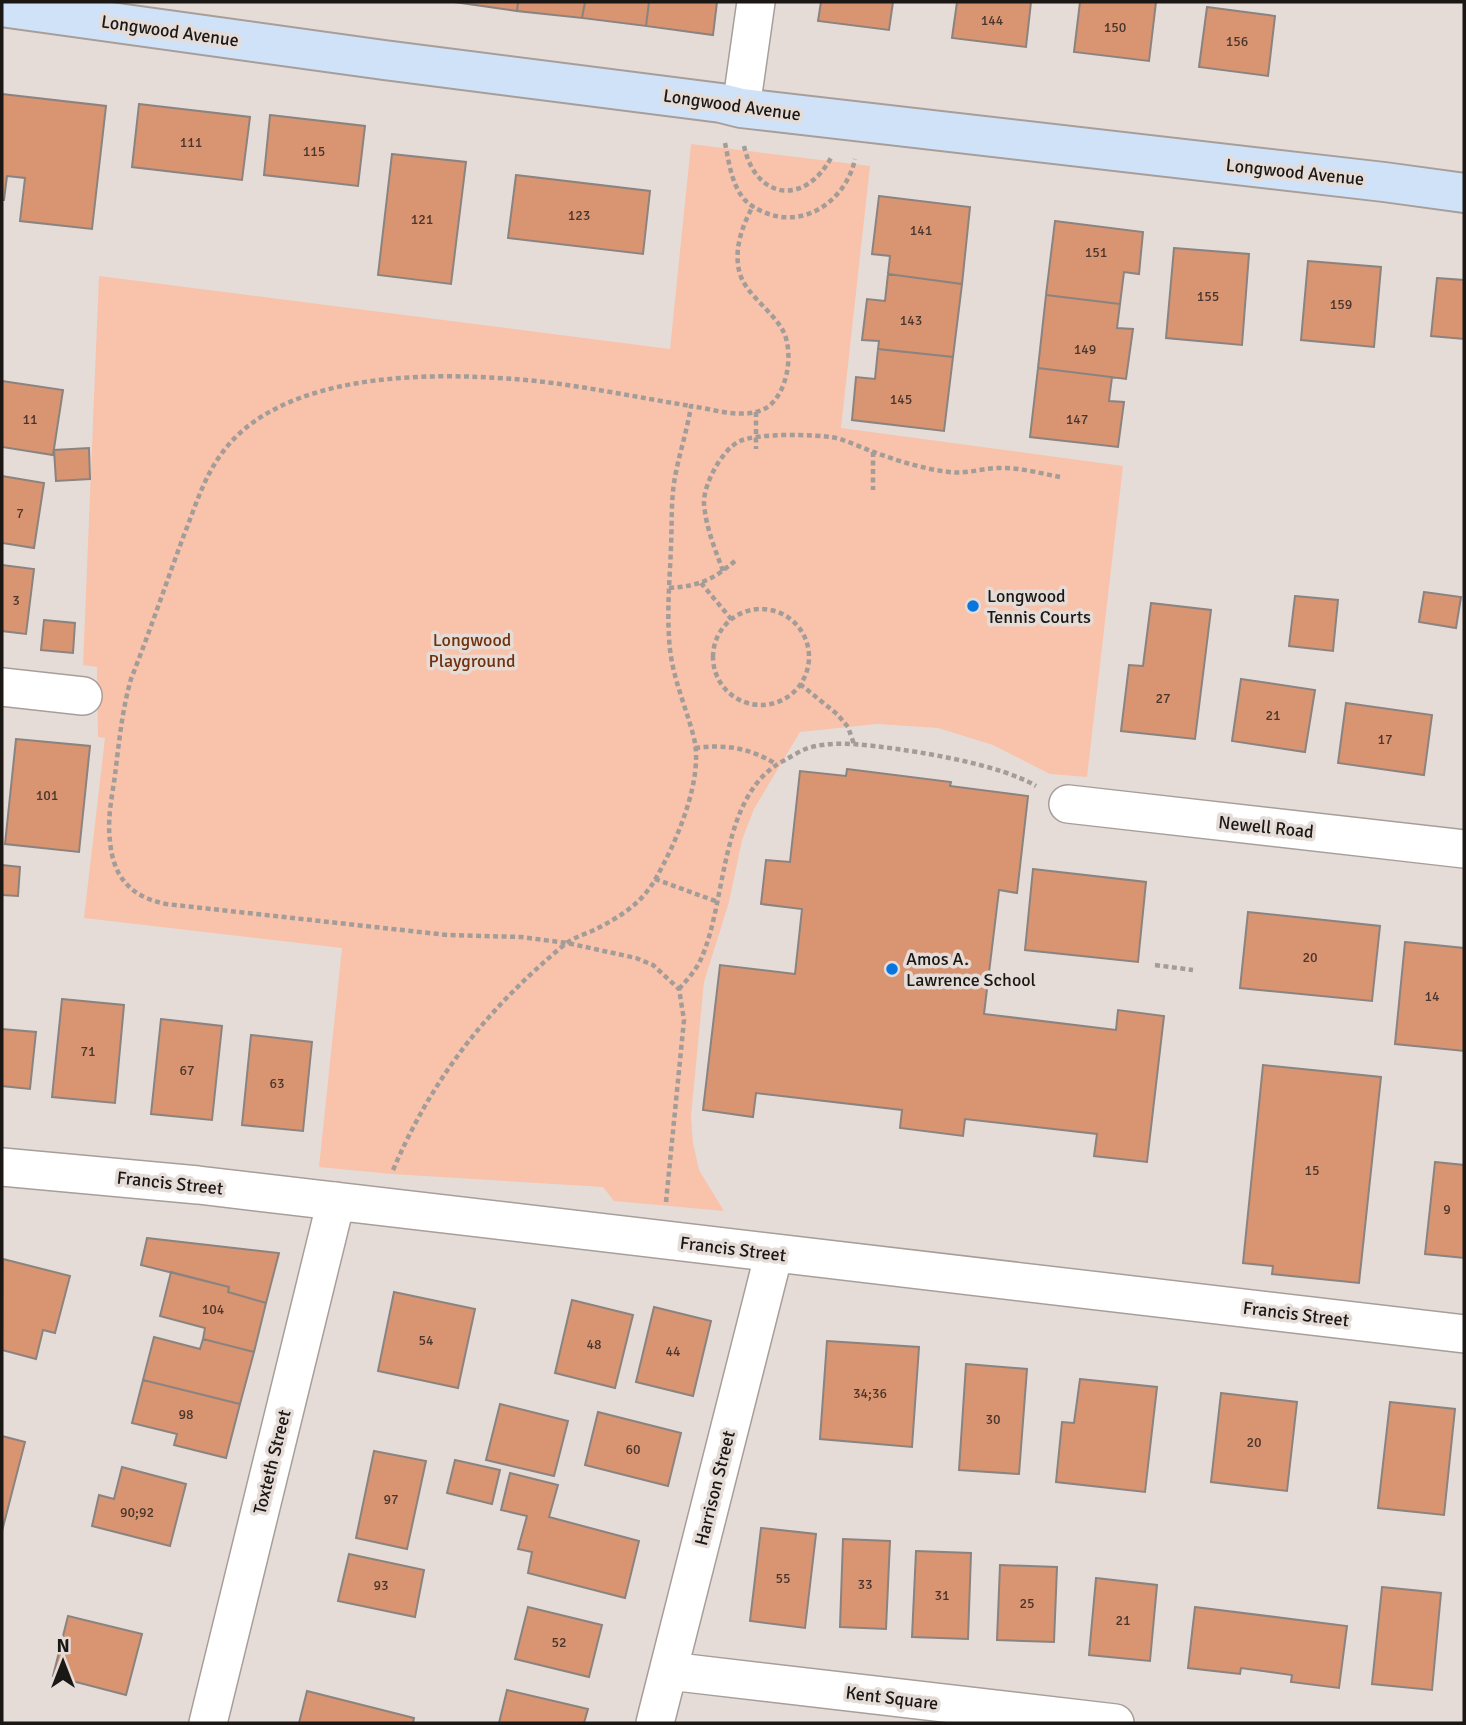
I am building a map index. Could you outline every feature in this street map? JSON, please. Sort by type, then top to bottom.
[{"type":"main road","name":"Longwood Avenue","points":[[2,7],[721,103],[736,127],[1384,181],[1464,193]]},
{"type":"street","points":[[736,127],[756,2]]},
{"type":"street","points":[[2,687],[83,696]]},
{"type":"street","name":"Newell Road","points":[[1068,804],[1464,849]]},
{"type":"street","name":"Francis Street","points":[[2,1167],[198,1185],[1464,1334]]},
{"type":"street","name":"Toxteth Street","points":[[208,1723],[336,1201]]},
{"type":"street","name":"Harrison Street","points":[[656,1723],[774,1254]]},
{"type":"street","name":"Kent Square","points":[[669,1671],[1115,1723]]},
{"type":"path","points":[[736,127],[747,160],[760,179],[776,189],[794,191],[811,184],[825,169],[836,149]]},
{"type":"path","points":[[736,127],[730,170],[744,199],[778,217],[794,218],[820,209],[845,186],[853,167]]},
{"type":"path","points":[[666,1208],[684,1020],[679,989],[653,965],[636,958],[567,943],[521,937],[447,935],[148,900],[134,892],[122,880],[114,862],[109,839],[110,812],[125,700],[211,469],[237,436],[252,422],[273,409],[314,394],[394,379],[451,376],[516,379],[734,412],[756,412],[768,406],[778,393],[786,377],[790,358],[784,330],[746,287],[740,275],[738,250],[742,226],[753,206]]},
{"type":"path","points":[[391,1174],[421,1109],[443,1075],[495,1008],[567,943],[624,915],[641,899],[655,879],[679,829],[692,787],[696,761],[695,741],[673,676],[669,589],[674,482],[691,406]]},
{"type":"path","points":[[756,412],[756,449]]},
{"type":"path","points":[[723,571],[707,530],[704,501],[710,479],[723,457],[738,442],[756,437],[836,438],[873,452],[948,472],[975,473],[994,468],[1015,468],[1060,477]]},
{"type":"path","points":[[873,452],[873,490]]},
{"type":"path","points":[[669,589],[690,587],[710,580],[736,560]]},
{"type":"path","points":[[701,583],[732,620]]},
{"type":"path","points":[[767,610],[779,613],[795,624],[805,639],[808,652],[807,670],[800,684],[790,695],[767,705],[743,702],[727,691],[719,681],[713,657],[719,633],[732,620],[749,611],[767,610]]},
{"type":"path","points":[[800,684],[837,714],[848,727],[853,744]]},
{"type":"path","points":[[679,989],[701,961],[736,824],[748,793],[761,776],[776,764],[809,748],[853,744],[912,750],[985,767],[1031,782],[1068,804]]},
{"type":"path","points":[[695,748],[725,746],[757,752],[776,764]]},
{"type":"path","points":[[655,879],[718,902]]},
{"type":"path","points":[[1155,965],[1193,970]]},
{"type":"green space","name":"Longwood Playground","points":[[691,144],[870,166],[841,428],[1123,466],[1087,777],[1050,774],[993,745],[938,728],[877,724],[800,732],[754,809],[742,840],[729,902],[704,982],[691,1116],[693,1143],[699,1170],[724,1211],[614,1201],[603,1187],[319,1167],[342,948],[84,918],[105,738],[98,737],[97,667],[83,665],[99,276],[670,349]]},
{"type":"building","points":[[454,2],[518,2],[517,11]]},
{"type":"building","points":[[518,2],[585,2],[582,18],[517,11]]},
{"type":"building","points":[[585,2],[649,2],[646,26],[582,18]]},
{"type":"building","points":[[649,2],[717,2],[713,35],[646,26]]},
{"type":"building","points":[[821,2],[893,2],[889,30],[818,21]]},
{"type":"building","points":[[957,2],[1031,2],[1026,47],[952,38]]},
{"type":"building","points":[[1080,2],[1156,2],[1149,61],[1074,52]]},
{"type":"building","points":[[1207,7],[1275,16],[1268,76],[1199,67]]},
{"type":"building","points":[[2,94],[106,106],[92,229],[20,221],[25,178],[7,176],[2,200]]},
{"type":"building","points":[[139,104],[250,117],[242,180],[132,167]]},
{"type":"building","points":[[270,115],[365,126],[358,186],[264,175]]},
{"type":"building","points":[[392,154],[466,162],[451,284],[378,275]]},
{"type":"building","points":[[516,175],[650,191],[643,254],[508,238]]},
{"type":"building","points":[[879,196],[970,207],[962,284],[888,274],[890,256],[872,254]]},
{"type":"building","points":[[1055,221],[1143,232],[1139,274],[1124,272],[1120,304],[1046,295]]},
{"type":"building","points":[[1174,248],[1249,254],[1242,345],[1166,338]]},
{"type":"building","points":[[1308,261],[1381,267],[1374,347],[1301,340]]},
{"type":"building","points":[[888,274],[962,284],[953,357],[878,349],[879,341],[862,340],[867,299],[885,301]]},
{"type":"building","points":[[1437,278],[1464,280],[1464,339],[1431,336]]},
{"type":"building","points":[[1046,295],[1120,304],[1117,328],[1133,329],[1126,379],[1038,368]]},
{"type":"building","points":[[878,349],[953,357],[944,431],[852,420],[856,377],[875,379]]},
{"type":"building","points":[[1038,368],[1112,377],[1109,401],[1124,402],[1118,447],[1030,437]]},
{"type":"building","points":[[2,381],[63,390],[53,455],[2,447]]},
{"type":"building","points":[[89,448],[90,479],[56,481],[54,450]]},
{"type":"building","points":[[2,476],[44,483],[34,548],[2,543]]},
{"type":"building","points":[[2,565],[34,569],[26,634],[2,631]]},
{"type":"building","points":[[1424,592],[1461,597],[1456,628],[1419,622]]},
{"type":"building","points":[[1295,596],[1338,600],[1333,651],[1289,646]]},
{"type":"building","points":[[1151,603],[1211,610],[1195,739],[1121,731],[1129,665],[1143,666]]},
{"type":"building","points":[[44,620],[75,623],[73,653],[41,650]]},
{"type":"building","points":[[1241,679],[1315,690],[1305,752],[1232,741]]},
{"type":"building","points":[[1346,703],[1432,715],[1424,775],[1338,763]]},
{"type":"building","points":[[16,739],[90,746],[79,852],[5,844]]},
{"type":"building","name":"Amos A. Lawrence School","points":[[847,769],[951,782],[950,786],[1028,796],[1017,893],[999,890],[984,1014],[1116,1030],[1118,1010],[1164,1016],[1147,1162],[1094,1156],[1097,1134],[965,1119],[963,1136],[900,1128],[902,1110],[756,1093],[753,1117],[703,1110],[720,965],[795,974],[802,909],[761,904],[766,860],[790,862],[800,771],[846,776]]},
{"type":"building","points":[[2,865],[20,867],[18,896],[2,895]]},
{"type":"building","points":[[1033,869],[1146,882],[1138,962],[1025,950]]},
{"type":"building","points":[[1248,912],[1380,926],[1372,1001],[1240,988]]},
{"type":"building","points":[[1405,942],[1464,948],[1464,1051],[1395,1044]]},
{"type":"building","points":[[62,999],[124,1005],[115,1103],[52,1097]]},
{"type":"building","points":[[161,1019],[222,1026],[212,1120],[151,1114]]},
{"type":"building","points":[[2,1029],[36,1032],[30,1089],[2,1086]]},
{"type":"building","points":[[251,1035],[312,1042],[303,1131],[242,1125]]},
{"type":"building","points":[[1263,1065],[1381,1077],[1359,1283],[1272,1274],[1273,1266],[1243,1263]]},
{"type":"building","points":[[1435,1162],[1464,1165],[1464,1258],[1425,1254]]},
{"type":"building","points":[[147,1238],[279,1253],[266,1303],[228,1292],[229,1287],[141,1265]]},
{"type":"building","points":[[3,1259],[70,1276],[55,1333],[43,1330],[36,1359],[2,1350]]},
{"type":"building","points":[[171,1272],[229,1287],[228,1292],[266,1303],[254,1352],[203,1339],[205,1328],[160,1316]]},
{"type":"building","points":[[394,1292],[475,1309],[458,1388],[378,1371]]},
{"type":"building","points":[[572,1300],[633,1315],[615,1388],[555,1373]]},
{"type":"building","points":[[654,1307],[711,1321],[693,1396],[636,1382]]},
{"type":"building","points":[[154,1337],[200,1349],[203,1339],[254,1352],[240,1404],[143,1380]]},
{"type":"building","points":[[827,1341],[919,1347],[912,1447],[820,1439]]},
{"type":"building","points":[[966,1364],[1027,1369],[1019,1474],[959,1470]]},
{"type":"building","points":[[1080,1379],[1157,1387],[1145,1492],[1056,1482],[1062,1422],[1074,1423]]},
{"type":"building","points":[[143,1380],[240,1404],[226,1458],[174,1445],[177,1434],[132,1423]]},
{"type":"building","points":[[1221,1393],[1297,1402],[1287,1491],[1211,1482]]},
{"type":"building","points":[[1390,1402],[1455,1409],[1444,1515],[1378,1508]]},
{"type":"building","points":[[500,1404],[568,1421],[554,1476],[486,1460]]},
{"type":"building","points":[[598,1412],[681,1433],[668,1486],[585,1465]]},
{"type":"building","points":[[2,1436],[25,1442],[2,1531]]},
{"type":"building","points":[[374,1451],[426,1461],[407,1549],[356,1538]]},
{"type":"building","points":[[455,1460],[500,1470],[492,1504],[447,1493]]},
{"type":"building","points":[[122,1467],[186,1484],[170,1546],[92,1526],[99,1495],[114,1499]]},
{"type":"building","points":[[510,1473],[558,1485],[549,1517],[639,1541],[625,1598],[528,1573],[532,1552],[518,1549],[527,1516],[501,1510]]},
{"type":"building","points":[[761,1528],[816,1534],[805,1628],[750,1621]]},
{"type":"building","points":[[843,1539],[890,1541],[886,1629],[840,1627]]},
{"type":"building","points":[[916,1551],[971,1553],[968,1639],[912,1637]]},
{"type":"building","points":[[349,1554],[424,1570],[415,1617],[338,1601]]},
{"type":"building","points":[[1000,1565],[1057,1567],[1054,1642],[997,1640]]},
{"type":"building","points":[[1096,1578],[1157,1585],[1150,1661],[1089,1655]]},
{"type":"building","points":[[1382,1587],[1441,1593],[1432,1690],[1372,1684]]},
{"type":"building","points":[[528,1607],[602,1625],[589,1677],[515,1659]]},
{"type":"building","points":[[1195,1607],[1347,1626],[1339,1688],[1291,1682],[1292,1675],[1241,1668],[1240,1674],[1188,1668]]},
{"type":"building","points":[[68,1616],[142,1634],[126,1695],[53,1676]]},
{"type":"building","points":[[507,1690],[588,1709],[584,1723],[499,1723]]},
{"type":"building","points":[[307,1691],[414,1718],[413,1723],[299,1723]]},
{"type":"place","name":"Longwood Tennis Courts","points":[[973,606]]},
{"type":"place","name":"Amos A. Lawrence School","points":[[892,969]]}]
